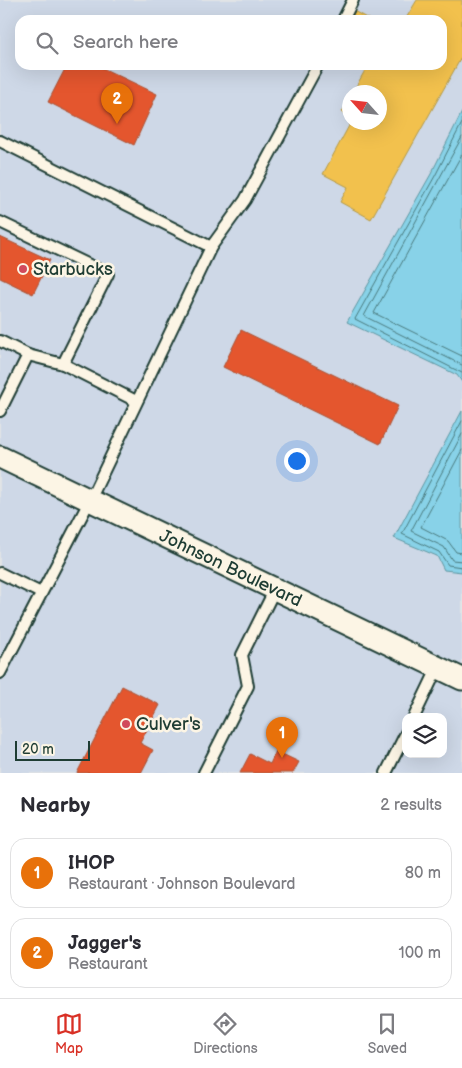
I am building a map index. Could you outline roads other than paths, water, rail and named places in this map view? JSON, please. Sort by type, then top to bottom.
[{"type":"street","name":"Johnson Boulevard","points":[[0,457],[462,679]]},
{"type":"lane","points":[[346,15],[353,0]]},
{"type":"lane","points":[[0,672],[90,500],[211,247],[245,200],[315,70]]},
{"type":"lane","points":[[0,141],[211,247]]},
{"type":"lane","points":[[0,222],[108,274],[63,364]]},
{"type":"lane","points":[[0,341],[28,355],[63,364],[136,401]]},
{"type":"lane","points":[[0,411],[28,355]]},
{"type":"lane","points":[[0,573],[41,593]]},
{"type":"lane","points":[[204,773],[248,686],[242,656],[275,589]]},
{"type":"lane","points":[[416,713],[438,667]]},
{"type":"lane","points":[[386,773],[402,741]]},
{"type":"water","points":[[462,112],[462,382],[457,375],[347,322],[431,174]]},
{"type":"water","points":[[462,411],[462,572],[444,570],[437,556],[394,538]]},
{"type":"place","name":"Jagger's","points":[[117,124]]},
{"type":"place","name":"Starbucks","points":[[23,269]]},
{"type":"place","name":"Culver's","points":[[126,724]]},
{"type":"place","name":"IHOP","points":[[282,758]]}]
